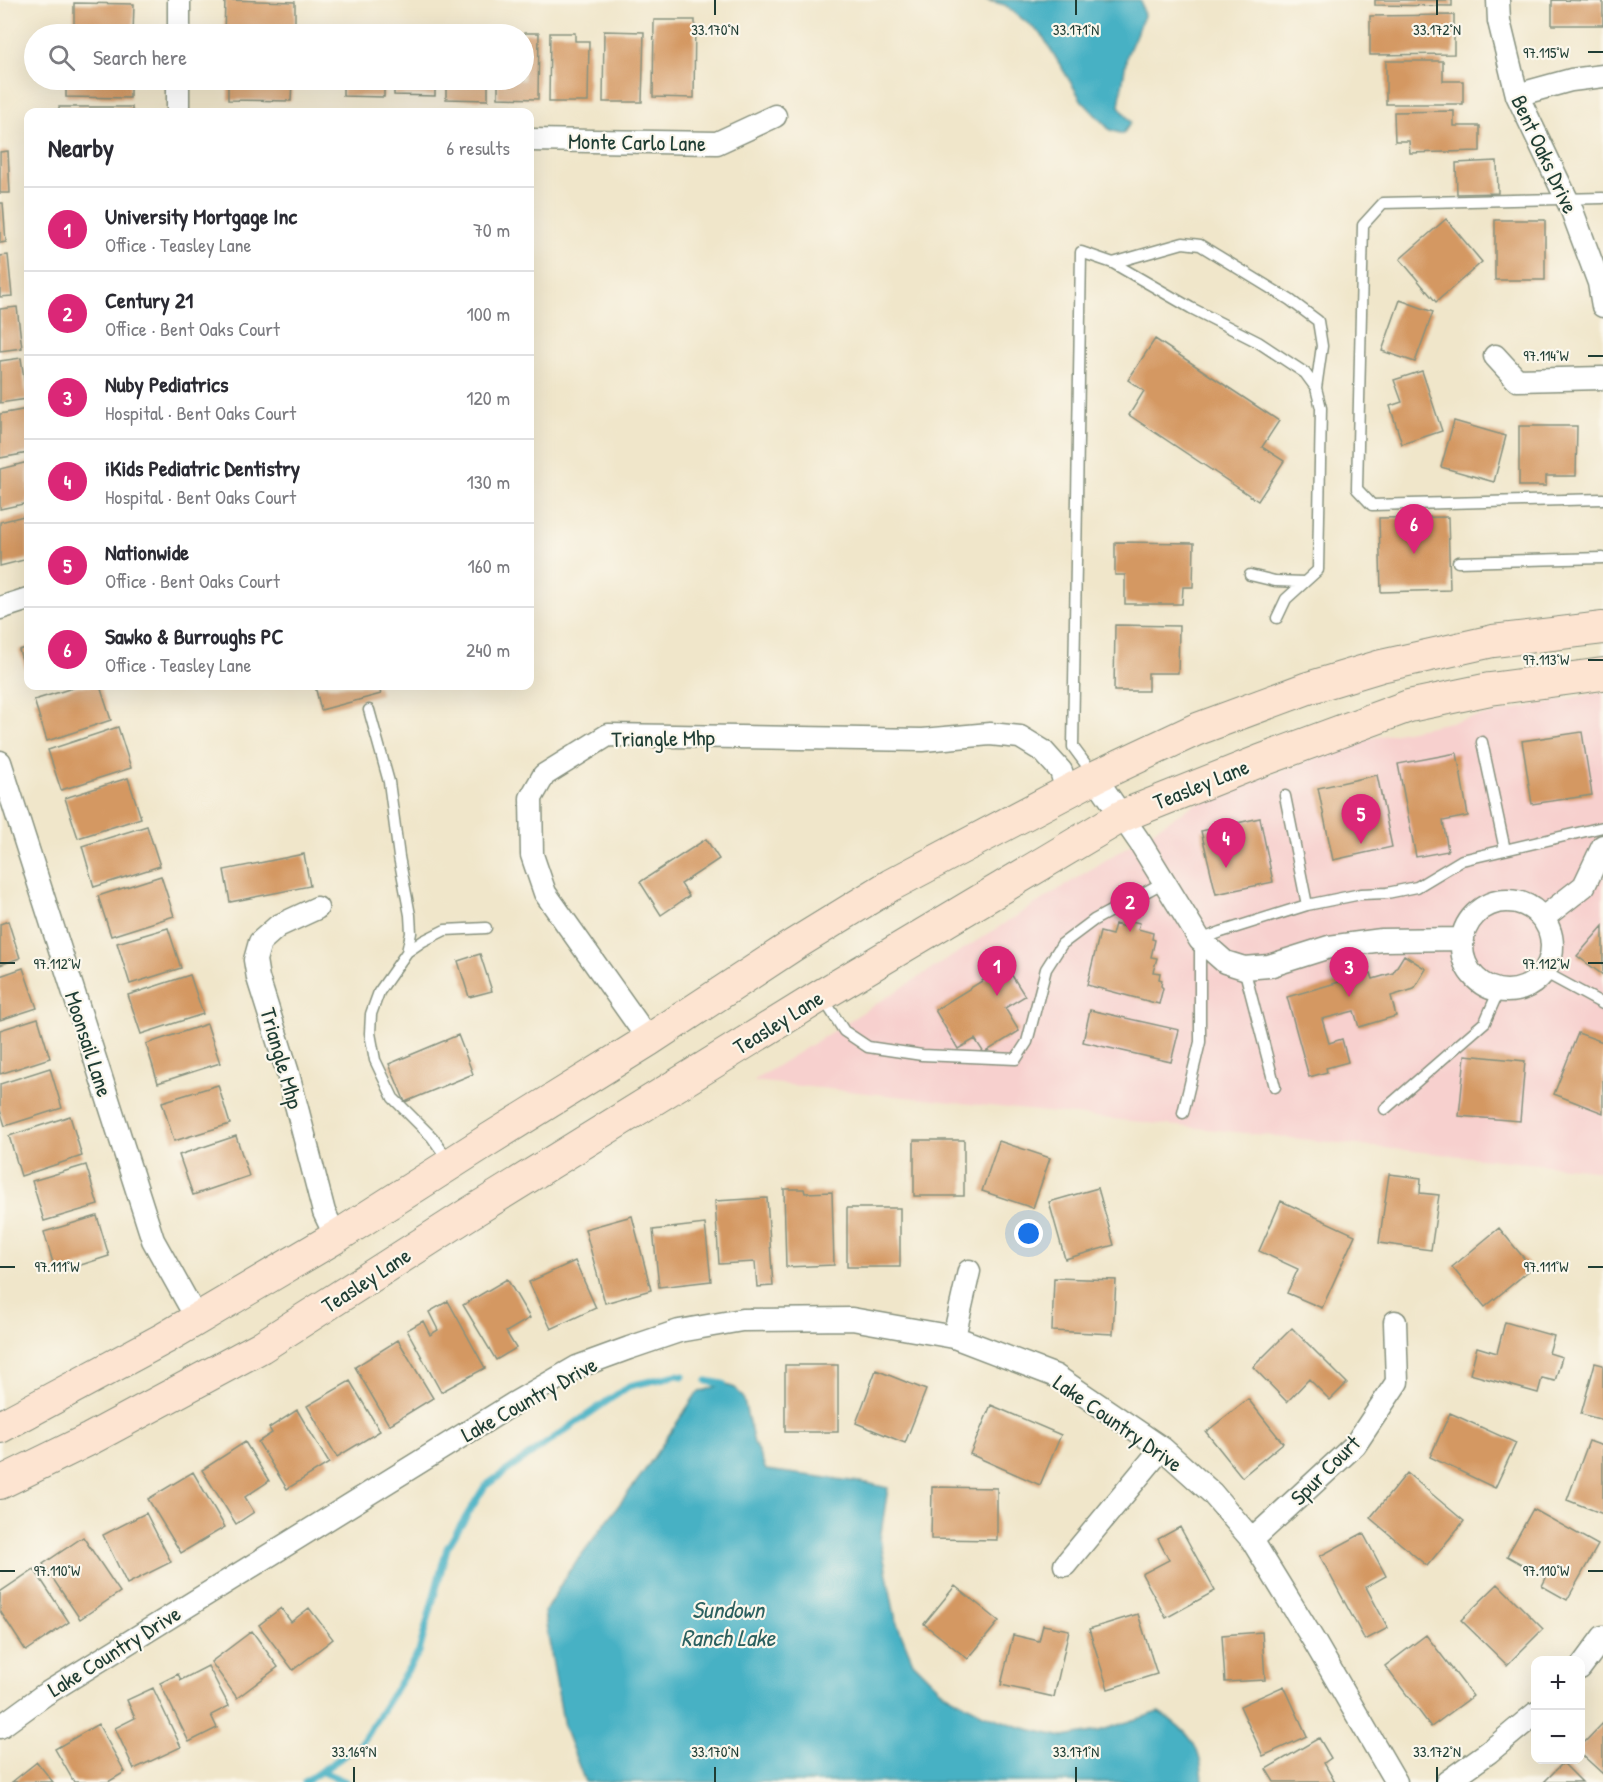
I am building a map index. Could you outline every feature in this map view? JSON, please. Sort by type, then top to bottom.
[{"type":"main road","points":[[0,1427],[165,1338],[336,1237],[891,885],[1095,777],[1195,730],[1308,688],[1371,669],[1492,642],[1603,628]]},
{"type":"main road","name":"Teasley Lane","points":[[0,1482],[90,1439],[261,1347],[460,1220],[822,995],[1122,816],[1260,761],[1409,706],[1490,690],[1603,674]]},
{"type":"street","points":[[179,0],[179,24]]},
{"type":"street","name":"Bent Oaks Drive","points":[[1498,0],[1499,21],[1517,95],[1567,199],[1599,283],[1603,306]]},
{"type":"street","points":[[1517,95],[1571,80],[1603,76]]},
{"type":"street","points":[[178,90],[178,108]]},
{"type":"street","name":"Monte Carlo Lane","points":[[534,140],[717,143],[775,116]]},
{"type":"street","points":[[1495,356],[1517,380],[1603,378]]},
{"type":"street","points":[[0,608],[24,600]]},
{"type":"street","name":"Triangle Mhp","points":[[649,1040],[545,893],[532,855],[531,798],[544,775],[608,735],[923,740],[990,734],[1020,737],[1043,750],[1061,771],[1067,791]]},
{"type":"street","name":"Moonsail Lane","points":[[0,762],[153,1240],[196,1319]]},
{"type":"street","points":[[1095,777],[1200,940],[1225,963],[1244,968],[1269,966],[1329,947],[1382,940],[1462,939]]},
{"type":"street","points":[[1543,918],[1584,886],[1603,846]]},
{"type":"street","points":[[1500,901],[1516,902],[1531,908],[1543,918],[1549,929],[1552,953],[1544,972],[1533,983],[1511,991],[1499,990],[1480,982],[1469,971],[1463,956],[1462,939],[1472,917],[1485,907],[1500,901]]},
{"type":"street","name":"Triangle Mhp","points":[[317,908],[278,926],[260,942],[255,960],[258,978],[287,1070],[324,1212],[336,1237]]},
{"type":"street","points":[[954,1337],[969,1271]]},
{"type":"street","name":"Lake Country Drive","points":[[0,1727],[44,1695],[513,1404],[577,1367],[679,1331],[742,1320],[852,1319],[954,1337],[1056,1376],[1162,1448],[1212,1493],[1252,1540],[1396,1782]]},
{"type":"street","name":"Spur Court","points":[[1252,1540],[1355,1445],[1397,1382],[1395,1322]]},
{"type":"street","points":[[1065,1565],[1162,1448]]},
{"type":"street","points":[[1585,1662],[1603,1637]]},
{"type":"street","points":[[1447,1782],[1489,1752],[1531,1717]]},
{"type":"lane","points":[[1603,198],[1383,203],[1363,225],[1357,489],[1372,505],[1603,499]]},
{"type":"lane","points":[[1113,263],[1183,243],[1200,244],[1290,300],[1318,321],[1322,346],[1316,388],[1321,408],[1318,570],[1286,599],[1277,618]]},
{"type":"lane","points":[[1095,777],[1073,747],[1081,252],[1113,263],[1191,308],[1258,342],[1305,373],[1316,388]]},
{"type":"lane","points":[[1458,562],[1603,558]]},
{"type":"lane","points":[[1250,575],[1275,581],[1304,582]]},
{"type":"lane","points":[[369,710],[389,782],[399,857],[410,915],[411,933],[407,952]]},
{"type":"lane","points":[[1482,742],[1505,850]]},
{"type":"lane","points":[[1285,796],[1307,905]]},
{"type":"lane","points":[[1183,1113],[1200,1042],[1200,940],[1307,905],[1417,886],[1462,860],[1603,827]]},
{"type":"lane","points":[[822,995],[844,1030],[868,1047],[922,1055],[1016,1059],[1027,1042],[1046,969],[1062,944],[1094,920],[1164,882]]},
{"type":"lane","points":[[451,1165],[446,1154],[432,1137],[393,1098],[375,1060],[370,1033],[371,1014],[379,992],[407,952],[445,930],[486,928]]},
{"type":"lane","points":[[1244,968],[1275,1087]]},
{"type":"lane","points":[[1544,972],[1603,1004]]},
{"type":"lane","points":[[1384,1109],[1485,1022],[1499,990]]},
{"type":"shaded area","points":[[1603,693],[1603,1171],[753,1081],[1195,804],[1361,740]]},
{"type":"water","points":[[986,0],[1141,0],[1144,16],[1127,55],[1119,106],[1131,122],[1123,134],[1110,130],[1082,101],[1042,35],[1005,5]]},
{"type":"water","name":"Sundown Ranch Lake","points":[[723,1384],[735,1388],[743,1397],[754,1443],[766,1470],[867,1483],[888,1488],[880,1539],[896,1621],[913,1662],[944,1693],[983,1714],[1020,1727],[1063,1737],[1099,1731],[1159,1712],[1192,1740],[1200,1758],[1203,1782],[585,1782],[564,1727],[544,1613],[567,1574],[643,1473],[697,1393]]},
{"type":"building","points":[[225,0],[295,2],[295,24],[224,24]]},
{"type":"building","points":[[1375,0],[1452,0],[1452,6],[1375,5]]},
{"type":"building","points":[[1552,0],[1603,1],[1603,25],[1552,25]]},
{"type":"building","points":[[74,3],[134,4],[133,24],[74,24]]},
{"type":"building","points":[[1454,15],[1454,54],[1370,55],[1370,16]]},
{"type":"building","points":[[654,20],[695,20],[694,98],[653,97]]},
{"type":"building","points":[[604,31],[644,32],[642,102],[603,102]]},
{"type":"building","points":[[534,33],[539,33],[538,99],[498,98],[498,90],[534,90]]},
{"type":"building","points":[[550,33],[575,33],[575,41],[589,41],[588,102],[549,102]]},
{"type":"building","points":[[1386,61],[1443,61],[1443,81],[1463,81],[1463,104],[1386,104]]},
{"type":"building","points":[[66,90],[130,90],[130,98],[66,97]]},
{"type":"building","points":[[228,90],[292,90],[291,101],[228,100]]},
{"type":"building","points":[[343,90],[384,90],[384,97],[343,96]]},
{"type":"building","points":[[394,90],[435,90],[435,96],[394,95]]},
{"type":"building","points":[[446,90],[488,90],[488,100],[446,99]]},
{"type":"building","points":[[59,107],[132,107],[132,108]]},
{"type":"building","points":[[1454,111],[1454,126],[1480,126],[1480,151],[1410,153],[1409,141],[1395,141],[1394,112]]},
{"type":"building","points":[[8,151],[10,193],[0,193],[0,152]]},
{"type":"building","points":[[1497,161],[1498,193],[1457,194],[1456,163]]},
{"type":"building","points":[[0,203],[3,203],[6,242],[0,243]]},
{"type":"building","points":[[1446,219],[1482,262],[1436,302],[1400,259]]},
{"type":"building","points":[[1495,220],[1545,220],[1545,280],[1495,280]]},
{"type":"building","points":[[8,255],[12,296],[0,297],[0,256]]},
{"type":"building","points":[[1400,300],[1433,312],[1415,362],[1382,351]]},
{"type":"building","points":[[17,307],[22,348],[0,351],[0,309]]},
{"type":"building","points":[[1155,339],[1279,421],[1262,447],[1284,461],[1258,501],[1129,415],[1144,391],[1128,380]]},
{"type":"building","points":[[21,358],[24,399],[0,403],[0,361]]},
{"type":"building","points":[[1422,371],[1442,431],[1402,444],[1390,406],[1402,402],[1394,380]]},
{"type":"building","points":[[24,410],[24,454],[0,458],[0,414]]},
{"type":"building","points":[[1454,421],[1506,436],[1494,482],[1441,467]]},
{"type":"building","points":[[1519,426],[1577,426],[1576,476],[1546,476],[1546,486],[1519,486]]},
{"type":"building","points":[[24,463],[24,504],[0,509],[0,469]]},
{"type":"building","points":[[24,516],[24,560],[0,566],[0,522]]},
{"type":"building","points":[[1448,517],[1450,590],[1381,592],[1379,518]]},
{"type":"building","points":[[1115,542],[1194,543],[1193,587],[1183,587],[1182,604],[1125,604],[1125,575],[1115,575]]},
{"type":"building","points":[[1115,625],[1179,626],[1178,673],[1148,673],[1148,691],[1114,691]]},
{"type":"building","points":[[24,648],[24,667],[19,650]]},
{"type":"building","points":[[66,690],[101,690],[111,720],[47,741],[34,700]]},
{"type":"building","points":[[316,690],[380,690],[381,694],[321,710]]},
{"type":"building","points":[[118,727],[131,768],[61,790],[48,750]]},
{"type":"building","points":[[1582,732],[1592,795],[1532,804],[1522,741]]},
{"type":"building","points":[[1457,753],[1468,816],[1443,821],[1448,851],[1416,857],[1398,764]]},
{"type":"building","points":[[1377,775],[1392,847],[1333,860],[1318,788]]},
{"type":"building","points":[[128,778],[141,818],[78,838],[65,798]]},
{"type":"building","points":[[1260,818],[1273,882],[1216,894],[1201,831]]},
{"type":"building","points":[[147,826],[160,866],[94,887],[82,846]]},
{"type":"building","points":[[706,839],[719,859],[681,884],[689,896],[661,915],[640,882]]},
{"type":"building","points":[[304,854],[310,886],[230,902],[224,870]]},
{"type":"building","points":[[161,876],[174,916],[111,936],[98,896]]},
{"type":"building","points":[[1126,920],[1140,923],[1138,929],[1153,933],[1152,939],[1155,940],[1151,957],[1157,958],[1153,972],[1160,973],[1159,979],[1162,980],[1163,988],[1159,1004],[1087,985],[1100,932],[1112,935],[1115,924],[1124,927]]},
{"type":"building","points":[[8,921],[20,958],[0,965],[0,924]]},
{"type":"building","points":[[1603,926],[1603,975],[1577,956]]},
{"type":"building","points":[[168,928],[181,968],[130,984],[117,943]]},
{"type":"building","points":[[480,954],[492,991],[469,997],[458,961]]},
{"type":"building","points":[[1404,955],[1426,969],[1414,989],[1391,996],[1396,1016],[1359,1027],[1354,1011],[1322,1019],[1329,1043],[1342,1039],[1348,1062],[1326,1068],[1327,1072],[1309,1077],[1287,997],[1371,973],[1373,979],[1393,973]]},
{"type":"building","points":[[1006,966],[1025,996],[1005,1008],[1019,1031],[984,1053],[975,1039],[958,1049],[935,1010]]},
{"type":"building","points":[[23,968],[37,1008],[0,1020],[0,976]]},
{"type":"building","points":[[190,975],[203,1014],[141,1034],[128,995]]},
{"type":"building","points":[[1090,1010],[1179,1030],[1171,1062],[1083,1042]]},
{"type":"building","points":[[38,1018],[50,1058],[0,1074],[0,1030]]},
{"type":"building","points":[[207,1024],[220,1063],[158,1083],[146,1044]]},
{"type":"building","points":[[1578,1033],[1603,1042],[1603,1113],[1554,1094]]},
{"type":"building","points":[[458,1035],[473,1074],[405,1102],[389,1064]]},
{"type":"building","points":[[1465,1055],[1525,1061],[1520,1121],[1459,1116]]},
{"type":"building","points":[[50,1068],[62,1108],[5,1126],[0,1110],[0,1084]]},
{"type":"building","points":[[218,1085],[230,1124],[174,1141],[162,1102]]},
{"type":"building","points":[[70,1116],[82,1156],[21,1176],[9,1136]]},
{"type":"building","points":[[236,1136],[249,1176],[193,1195],[179,1155]]},
{"type":"building","points":[[914,1140],[964,1140],[964,1196],[914,1196]]},
{"type":"building","points":[[999,1141],[1050,1158],[1033,1208],[982,1191]]},
{"type":"building","points":[[86,1165],[98,1205],[44,1221],[32,1181]]},
{"type":"building","points":[[1389,1174],[1421,1178],[1420,1193],[1439,1195],[1431,1250],[1379,1243]]},
{"type":"building","points":[[1098,1188],[1114,1245],[1065,1259],[1049,1202]]},
{"type":"building","points":[[784,1189],[804,1189],[805,1193],[832,1192],[834,1265],[786,1267]]},
{"type":"building","points":[[767,1198],[773,1286],[757,1287],[755,1262],[719,1264],[715,1201]]},
{"type":"building","points":[[1281,1201],[1355,1235],[1322,1308],[1287,1293],[1298,1269],[1259,1251]]},
{"type":"building","points":[[847,1208],[900,1208],[900,1267],[847,1267]]},
{"type":"building","points":[[97,1216],[109,1256],[56,1273],[44,1232]]},
{"type":"building","points":[[632,1216],[651,1290],[605,1303],[585,1229]]},
{"type":"building","points":[[705,1224],[711,1281],[659,1287],[653,1230]]},
{"type":"building","points":[[1499,1228],[1532,1268],[1485,1307],[1452,1267]]},
{"type":"building","points":[[575,1261],[596,1308],[551,1329],[529,1282]]},
{"type":"building","points":[[1054,1278],[1116,1280],[1113,1334],[1052,1331]]},
{"type":"building","points":[[507,1279],[530,1318],[506,1332],[516,1348],[496,1360],[463,1305]]},
{"type":"building","points":[[448,1301],[485,1368],[441,1392],[407,1330],[423,1321],[430,1335],[438,1330],[429,1312]]},
{"type":"building","points":[[1505,1322],[1554,1336],[1549,1353],[1562,1357],[1555,1381],[1542,1378],[1538,1393],[1470,1374],[1477,1347],[1497,1353]]},
{"type":"building","points":[[1292,1328],[1347,1383],[1330,1400],[1309,1379],[1287,1402],[1253,1367]]},
{"type":"building","points":[[398,1340],[433,1398],[389,1425],[355,1367]]},
{"type":"building","points":[[1595,1363],[1603,1365],[1603,1420],[1581,1414]]},
{"type":"building","points":[[785,1365],[838,1365],[838,1432],[785,1432]]},
{"type":"building","points":[[876,1370],[926,1390],[905,1443],[856,1423]]},
{"type":"building","points":[[350,1381],[380,1431],[337,1457],[307,1406]]},
{"type":"building","points":[[1248,1399],[1283,1443],[1242,1477],[1206,1432]]},
{"type":"building","points":[[991,1405],[1061,1435],[1040,1485],[970,1454]]},
{"type":"building","points":[[297,1410],[329,1463],[287,1489],[258,1442],[272,1433],[269,1428]]},
{"type":"building","points":[[1450,1413],[1516,1443],[1495,1488],[1430,1457]]},
{"type":"building","points":[[1589,1441],[1603,1446],[1603,1514],[1567,1500]]},
{"type":"building","points":[[245,1442],[269,1481],[245,1497],[254,1512],[236,1524],[202,1470]]},
{"type":"building","points":[[193,1472],[225,1527],[181,1553],[148,1499]]},
{"type":"building","points":[[1407,1473],[1464,1521],[1427,1566],[1370,1518]]},
{"type":"building","points":[[932,1487],[997,1488],[997,1540],[931,1539]]},
{"type":"building","points":[[1533,1509],[1598,1545],[1567,1600],[1542,1586],[1546,1578],[1507,1556]]},
{"type":"building","points":[[146,1513],[171,1562],[127,1584],[103,1535]]},
{"type":"building","points":[[1180,1527],[1215,1591],[1166,1618],[1142,1574],[1169,1560],[1158,1539]]},
{"type":"building","points":[[1363,1533],[1386,1576],[1366,1587],[1388,1628],[1365,1640],[1320,1556]]},
{"type":"building","points":[[83,1537],[120,1592],[80,1619],[43,1564]]},
{"type":"building","points":[[34,1569],[69,1622],[26,1651],[0,1611],[0,1592]]},
{"type":"building","points":[[1498,1584],[1543,1629],[1507,1665],[1461,1620]]},
{"type":"building","points":[[955,1586],[999,1621],[968,1659],[924,1624]]},
{"type":"building","points":[[281,1608],[291,1622],[309,1608],[333,1639],[293,1670],[259,1625]]},
{"type":"building","points":[[1138,1614],[1157,1674],[1108,1689],[1089,1629]]},
{"type":"building","points":[[1043,1625],[1069,1630],[1054,1697],[1001,1685],[1013,1635],[1039,1641]]},
{"type":"building","points":[[252,1631],[278,1667],[237,1698],[211,1662]]},
{"type":"building","points":[[1262,1632],[1265,1680],[1225,1682],[1222,1635]]},
{"type":"building","points":[[1426,1635],[1473,1696],[1431,1727],[1385,1666]]},
{"type":"building","points":[[208,1666],[229,1706],[211,1715],[217,1728],[189,1742],[160,1683],[178,1674],[181,1680]]},
{"type":"building","points":[[1284,1686],[1307,1736],[1263,1756],[1240,1706]]},
{"type":"building","points":[[153,1688],[181,1747],[134,1769],[115,1728],[135,1718],[127,1700]]},
{"type":"building","points":[[1603,1723],[1603,1774],[1585,1758],[1585,1742]]},
{"type":"building","points":[[98,1724],[125,1772],[108,1782],[74,1782],[55,1749]]},
{"type":"building","points":[[1319,1738],[1331,1758],[1324,1763],[1335,1782],[1274,1782],[1266,1769]]},
{"type":"building","points":[[37,1762],[53,1782],[12,1782]]},
{"type":"building","points":[[1564,1764],[1582,1782],[1544,1782]]},
{"type":"waterway","points":[[305,1782],[360,1745],[419,1652],[447,1548],[485,1486],[629,1386],[677,1375],[683,1376]]},
{"type":"waterway","points":[[707,1381],[723,1384]]},
{"type":"waterway","points":[[321,1771],[346,1782]]},
{"type":"place","name":"Sawko & Burroughs PC","points":[[1414,554]]},
{"type":"place","name":"Nationwide","points":[[1361,844]]},
{"type":"place","name":"iKids Pediatric Dentistry","points":[[1226,868]]},
{"type":"place","name":"Century 21","points":[[1130,932]]},
{"type":"place","name":"University Mortgage Inc","points":[[997,996]]},
{"type":"place","name":"Nuby Pediatrics","points":[[1349,997]]}]
